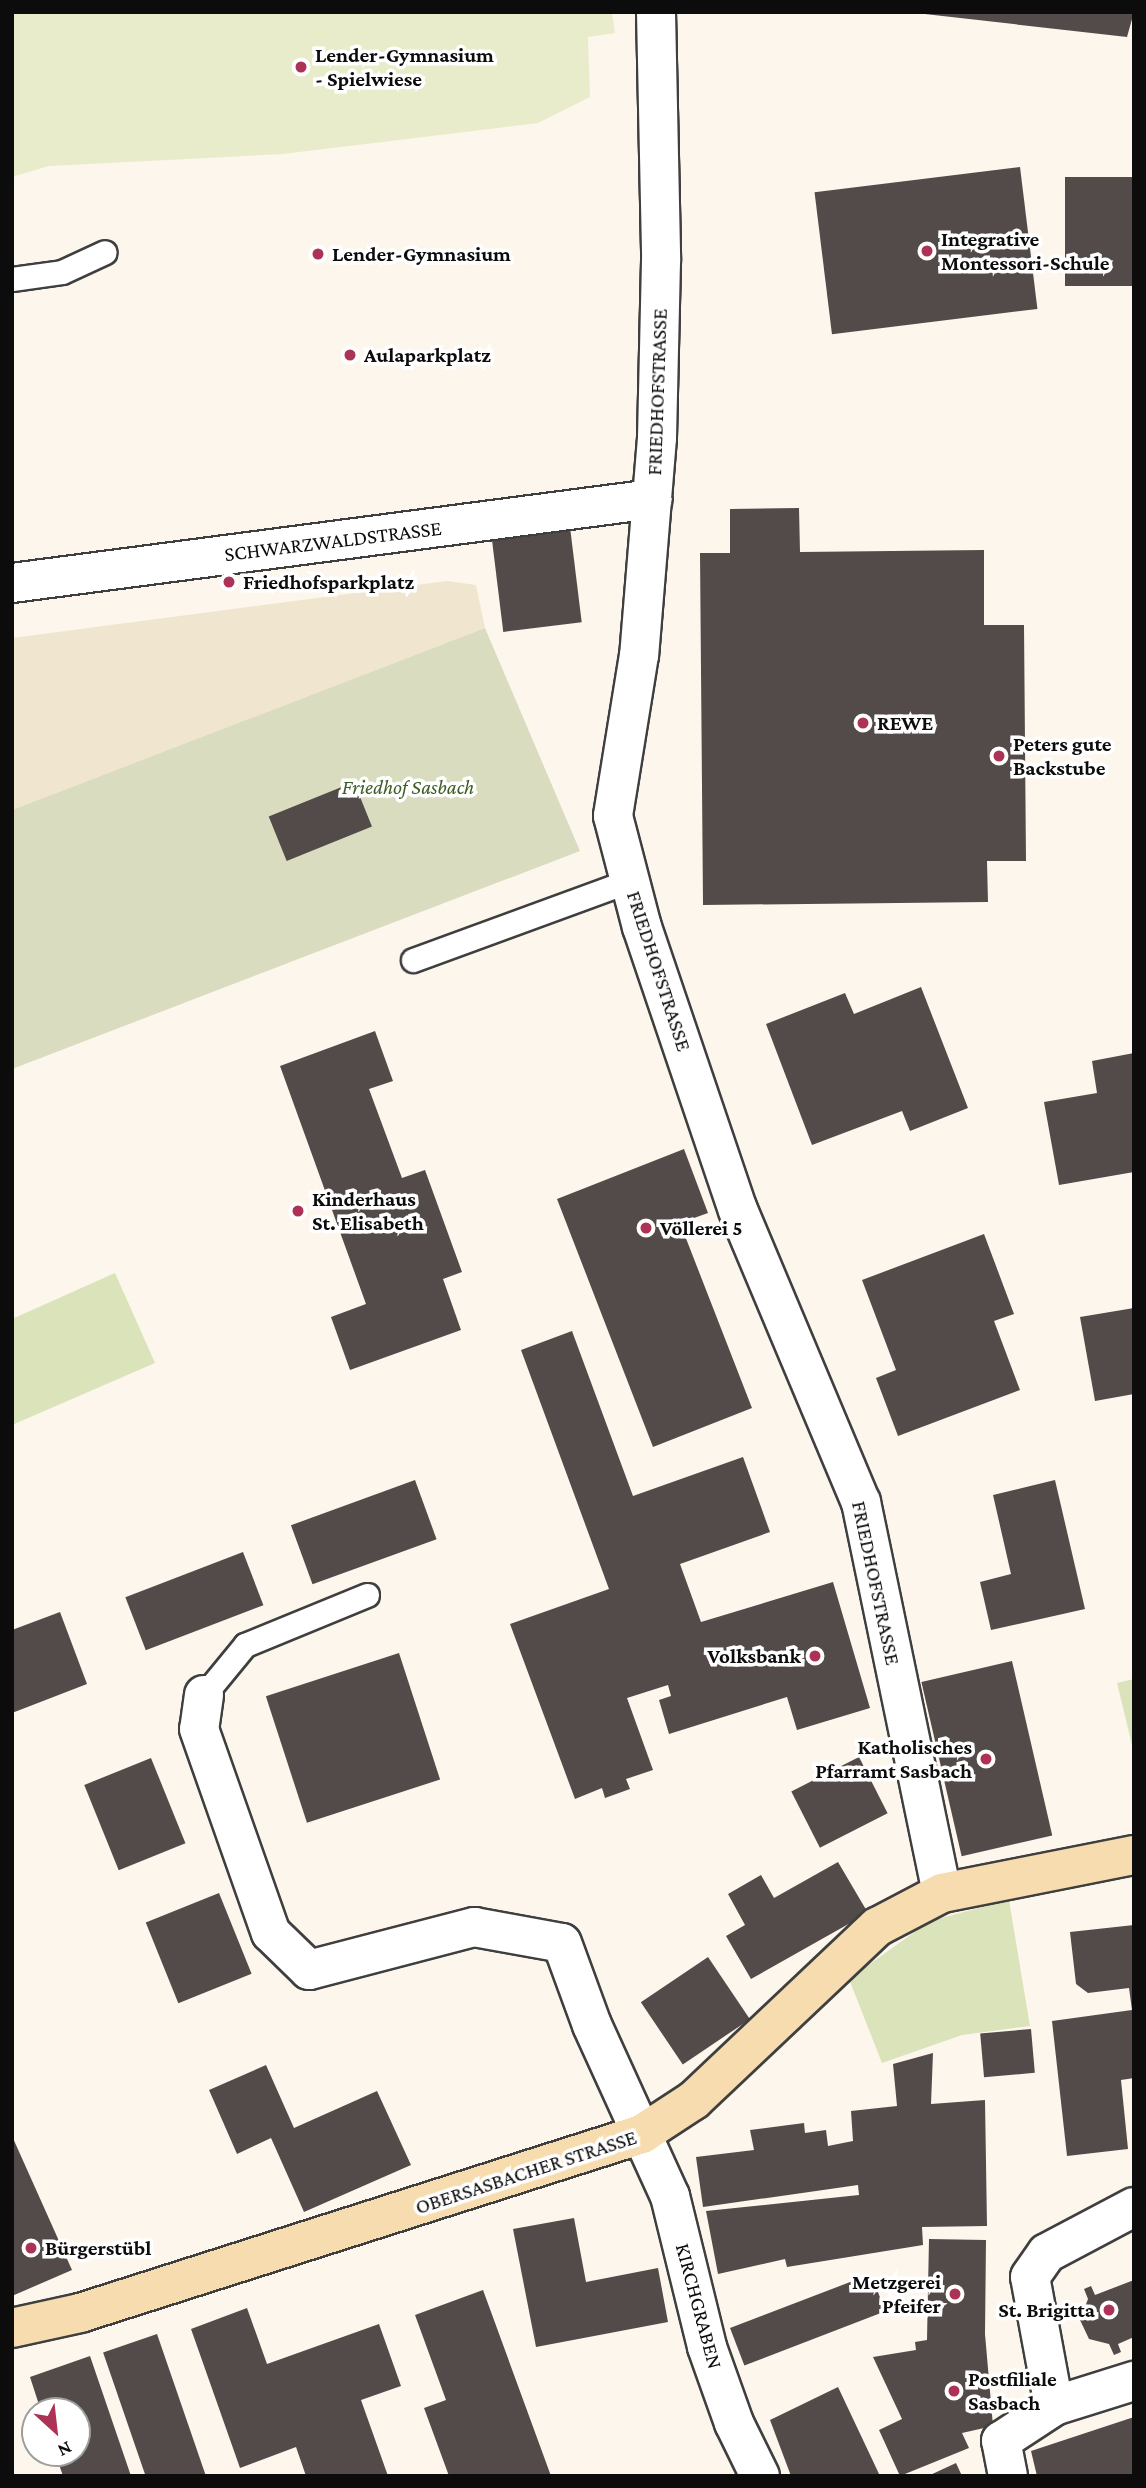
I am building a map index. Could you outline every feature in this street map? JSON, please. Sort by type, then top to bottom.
[{"type":"street","name":"FRIEDHOFSTRASSE","points":[[656,12],[661,261],[653,499],[639,654],[613,816],[629,881],[738,1210],[861,1502],[942,1893]]},
{"type":"street","name":"SCHWARZWALDSTRASSE","points":[[12,583],[653,499]]},
{"type":"street","name":"KIRCHGRABEN","points":[[204,1695],[199,1729],[271,1933],[309,1970],[474,1927],[562,1943],[592,2025],[670,2196],[707,2347],[734,2423],[760,2476]]},
{"type":"street","name":"OBERSASBACHER STRASSE","points":[[12,2328],[93,2309],[642,2134],[694,2100],[877,1927],[942,1893],[1134,1854]]},
{"type":"street","points":[[1054,2406],[1030,2277],[1047,2253],[1134,2207]]},
{"type":"street","points":[[1008,2476],[1001,2441],[1054,2406],[1134,2381]]},
{"type":"lane","points":[[12,279],[62,272],[105,252]]},
{"type":"lane","points":[[413,960],[629,881]]},
{"type":"lane","points":[[204,1695],[245,1645],[367,1595]]},
{"type":"shaded area","points":[[447,581],[476,585],[485,628],[12,810],[12,638]]},
{"type":"green space","name":"Lender-Gymnasium - Spielwiese","points":[[12,12],[612,12],[615,33],[588,37],[590,97],[538,123],[283,154],[49,166],[12,177]]},
{"type":"green space","name":"Friedhof Sasbach","points":[[485,628],[580,851],[12,1069],[12,810]]},
{"type":"green space","points":[[115,1273],[155,1363],[12,1425],[12,1319]]},
{"type":"green space","points":[[1134,1679],[1134,1753],[1117,1683]]},
{"type":"green space","points":[[1009,1900],[1030,2026],[962,2035],[882,2063],[849,1979],[930,1921]]},
{"type":"building","points":[[907,12],[1134,12],[1127,37]]},
{"type":"building","name":"Integrative Montessori-Schule","points":[[1020,167],[1037,309],[832,334],[815,192]]},
{"type":"building","points":[[1065,177],[1134,177],[1134,286],[1065,286]]},
{"type":"building","name":"REWE","points":[[799,508],[800,552],[984,550],[984,625],[1024,625],[1026,861],[987,861],[988,902],[703,905],[700,553],[730,553],[730,509]]},
{"type":"building","points":[[570,527],[582,622],[503,632],[492,537]]},
{"type":"building","points":[[354,782],[372,827],[287,861],[269,816]]},
{"type":"building","points":[[921,987],[968,1108],[910,1131],[902,1111],[812,1145],[766,1024],[845,993],[854,1014]]},
{"type":"building","points":[[375,1031],[393,1081],[369,1089],[402,1178],[425,1170],[462,1272],[443,1279],[461,1330],[350,1370],[331,1317],[366,1304],[280,1066]]},
{"type":"building","points":[[1134,1053],[1134,1172],[1059,1185],[1044,1102],[1097,1093],[1092,1061]]},
{"type":"building","points":[[684,1149],[708,1213],[680,1223],[752,1408],[653,1447],[557,1199]]},
{"type":"building","points":[[984,1234],[1014,1314],[994,1321],[1020,1390],[898,1436],[876,1378],[896,1370],[862,1280]]},
{"type":"building","points":[[1134,1308],[1134,1394],[1095,1401],[1080,1317]]},
{"type":"building","points":[[572,1331],[633,1496],[743,1457],[770,1532],[680,1564],[701,1622],[833,1582],[870,1708],[797,1730],[787,1697],[669,1734],[659,1700],[671,1696],[668,1685],[627,1698],[653,1770],[626,1779],[630,1789],[605,1798],[602,1788],[575,1799],[510,1624],[609,1589],[521,1350]]},
{"type":"building","points":[[415,1480],[437,1539],[313,1584],[291,1525]]},
{"type":"building","points":[[1055,1480],[1085,1609],[991,1630],[980,1582],[1011,1574],[993,1495]]},
{"type":"building","points":[[243,1552],[263,1605],[146,1650],[125,1597]]},
{"type":"building","points":[[60,1612],[87,1684],[12,1713],[12,1630]]},
{"type":"building","points":[[399,1653],[440,1779],[307,1823],[266,1696]]},
{"type":"building","name":"Katholisches Pfarramt Sasbach","points":[[1012,1661],[1052,1835],[962,1856],[921,1682]]},
{"type":"building","points":[[859,1757],[888,1813],[820,1848],[791,1792]]},
{"type":"building","points":[[151,1758],[185,1843],[119,1870],[84,1785]]},
{"type":"building","points":[[838,1862],[868,1913],[751,1979],[726,1936],[745,1925],[728,1894],[761,1875],[774,1898]]},
{"type":"building","points":[[219,1893],[252,1974],[178,2003],[146,1923]]},
{"type":"building","points":[[1134,1925],[1134,2078],[1121,2080],[1128,2149],[1067,2156],[1052,2021],[1132,2010],[1129,1988],[1088,1993],[1076,1984],[1070,1932]]},
{"type":"building","points":[[708,1957],[750,2019],[683,2064],[641,2002]]},
{"type":"building","points":[[1031,2029],[1035,2073],[984,2077],[980,2033]]},
{"type":"building","points":[[933,2053],[931,2104],[985,2100],[987,2226],[922,2227],[923,2245],[787,2267],[785,2259],[718,2274],[706,2211],[859,2195],[858,2185],[703,2207],[696,2157],[754,2150],[750,2130],[804,2123],[805,2133],[826,2130],[828,2146],[853,2141],[851,2111],[897,2106],[893,2064]]},
{"type":"building","points":[[266,2065],[294,2128],[377,2091],[411,2165],[304,2212],[271,2138],[237,2154],[209,2090]]},
{"type":"building","points":[[12,2136],[72,2270],[12,2296]]},
{"type":"building","points":[[574,2218],[586,2282],[658,2268],[668,2322],[536,2347],[513,2229]]},
{"type":"building","points":[[929,2239],[986,2240],[985,2334],[993,2426],[962,2433],[969,2448],[900,2476],[879,2430],[902,2419],[873,2357],[916,2350],[915,2342],[927,2340]]},
{"type":"building","points":[[871,2274],[885,2311],[744,2365],[730,2328]]},
{"type":"building","name":"St. Brigitta","points":[[1134,2280],[1134,2337],[1118,2344],[1121,2352],[1114,2355],[1109,2344],[1089,2339],[1080,2320],[1088,2299],[1084,2289],[1091,2286],[1095,2295]]},
{"type":"building","points":[[483,2290],[551,2476],[449,2476],[424,2408],[446,2400],[415,2315]]},
{"type":"building","points":[[247,2308],[267,2364],[379,2324],[401,2386],[361,2400],[388,2476],[306,2476],[296,2447],[240,2468],[191,2329]]},
{"type":"building","points":[[157,2334],[206,2476],[146,2476],[103,2353]]},
{"type":"building","points":[[90,2356],[131,2476],[63,2476],[60,2467],[91,2467],[91,2397],[36,2397],[30,2377]]},
{"type":"building","points":[[838,2387],[880,2476],[791,2476],[770,2420]]},
{"type":"building","points":[[1134,2417],[1134,2476],[1037,2476],[1031,2451]]},
{"type":"building","points":[[956,2463],[962,2476],[928,2476]]},
{"type":"place","name":"Lender-Gymnasium - Spielwiese","points":[[301,67]]},
{"type":"place","name":"Integrative Montessori-Schule","points":[[927,251]]},
{"type":"place","name":"Lender-Gymnasium","points":[[318,254]]},
{"type":"place","name":"Aulaparkplatz","points":[[350,355]]},
{"type":"place","name":"Friedhofsparkplatz","points":[[229,582]]},
{"type":"place","name":"REWE","points":[[863,723]]},
{"type":"place","name":"Peters gute Backstube","points":[[999,756]]},
{"type":"place","name":"Kinderhaus St. Elisabeth","points":[[298,1211]]},
{"type":"place","name":"Völlerei 5","points":[[646,1228]]},
{"type":"place","name":"Volksbank","points":[[815,1656]]},
{"type":"place","name":"Katholisches Pfarramt Sasbach","points":[[986,1759]]},
{"type":"place","name":"Bürgerstübl","points":[[31,2248]]},
{"type":"place","name":"Metzgerei Pfeifer","points":[[955,2294]]},
{"type":"place","name":"St. Brigitta","points":[[1109,2310]]},
{"type":"place","name":"Postfiliale Sasbach","points":[[954,2391]]}]
